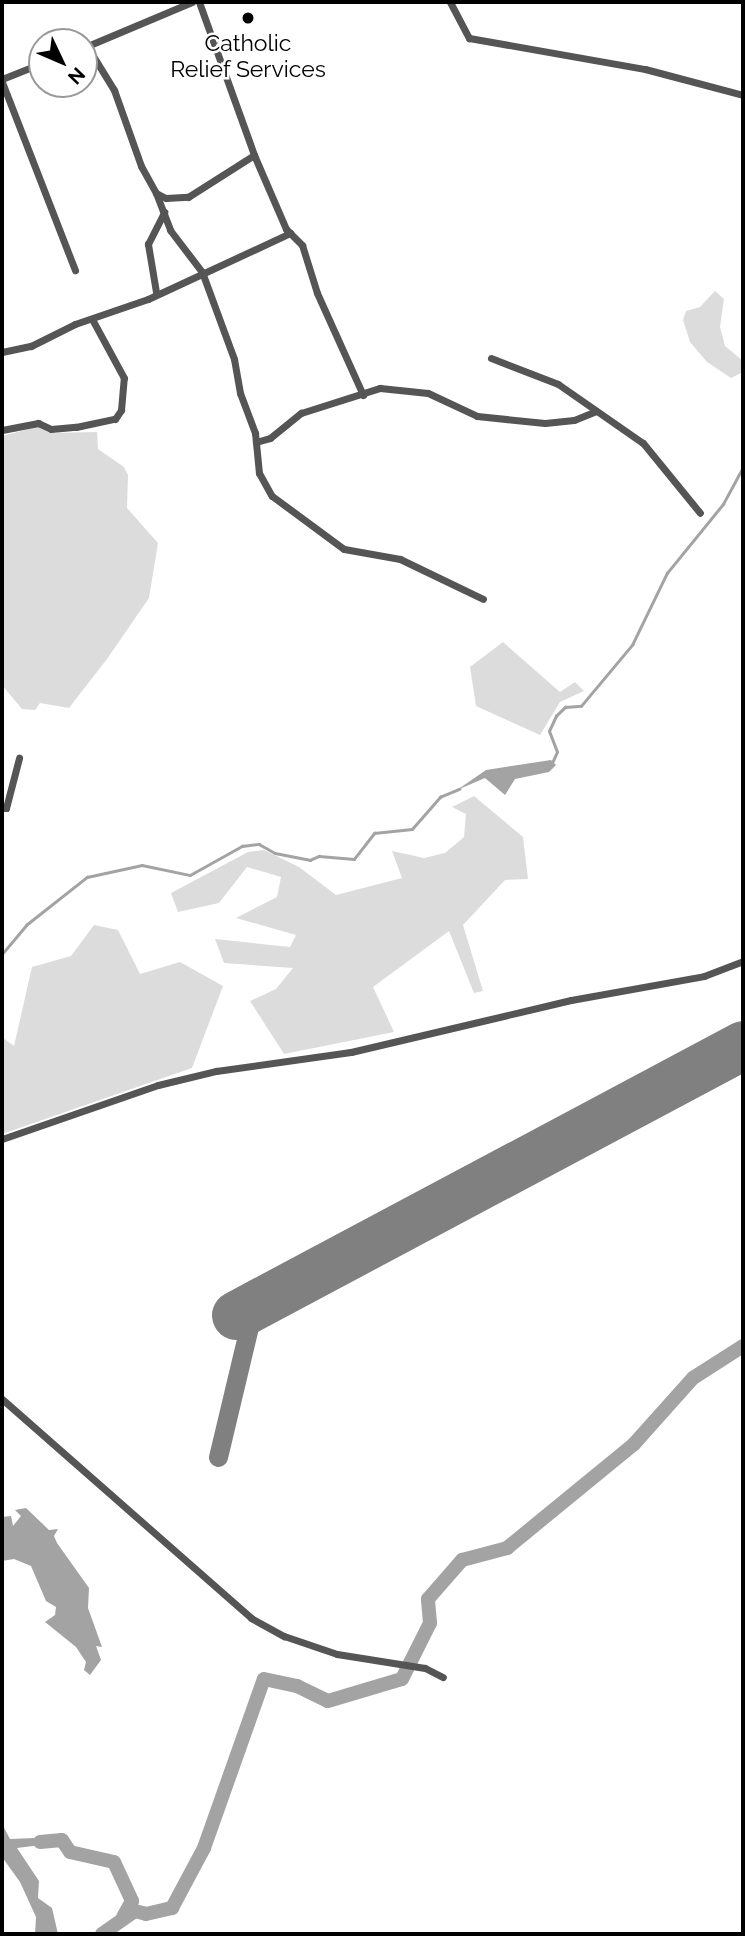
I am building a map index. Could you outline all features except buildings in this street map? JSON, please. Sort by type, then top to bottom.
[{"type":"street","points":[[98,42],[192,2]]},
{"type":"street","points":[[199,2],[254,155],[290,233],[302,245],[317,293],[363,395]]},
{"type":"street","points":[[450,2],[469,38],[645,69],[743,95]]},
{"type":"street","points":[[98,65],[114,90],[141,166],[156,193],[170,230],[202,272],[234,359],[256,442],[259,473],[272,496],[344,549],[400,559],[483,599]]},
{"type":"street","points":[[28,70],[2,80],[75,270]]},
{"type":"street","points":[[156,193],[166,198],[188,197],[254,155]]},
{"type":"street","points":[[156,292],[148,244],[164,212]]},
{"type":"street","points":[[3,350],[31,345],[148,299],[156,292],[290,233]]},
{"type":"street","points":[[2,430],[38,423],[51,429],[76,427],[115,419],[121,411],[124,378],[92,319]]},
{"type":"street","points":[[491,358],[558,384],[643,443],[700,513]]},
{"type":"street","points":[[256,442],[270,438],[301,414],[380,388],[428,393],[477,416],[545,423],[574,421],[596,411]]},
{"type":"street","points":[[2,808],[6,808],[19,758]]},
{"type":"street","points":[[2,1139],[158,1085],[216,1071],[351,1052],[571,1000],[704,976],[743,961]]},
{"type":"street","points":[[2,1399],[172,1544],[251,1618],[284,1636],[337,1654],[425,1668],[443,1677]]},
{"type":"shaded area","points":[[715,291],[724,299],[720,327],[725,346],[743,361],[743,372],[731,378],[707,362],[690,342],[683,320],[686,311],[700,307]]},
{"type":"shaded area","points":[[37,427],[50,433],[97,432],[98,449],[124,467],[128,475],[127,508],[158,543],[149,598],[107,659],[69,708],[40,703],[35,710],[22,709],[2,685],[2,436]]},
{"type":"shaded area","points":[[503,642],[560,692],[575,682],[584,691],[560,702],[540,735],[476,706],[470,667]]},
{"type":"shaded area","points":[[551,760],[556,765],[549,772],[515,779],[505,795],[485,778],[457,790],[486,770]]},
{"type":"shaded area","points":[[474,796],[523,837],[528,879],[505,880],[463,925],[483,991],[474,993],[449,931],[373,987],[394,1032],[284,1054],[250,1001],[276,989],[293,968],[224,963],[215,939],[290,947],[296,935],[236,918],[277,897],[281,877],[247,867],[219,903],[178,912],[171,893],[248,852],[264,850],[299,867],[336,895],[402,878],[392,851],[424,858],[445,853],[464,837],[466,814],[452,807]]},
{"type":"shaded area","points":[[94,925],[118,930],[140,974],[180,962],[223,986],[192,1068],[2,1134],[2,1037],[14,1046],[32,967],[71,956]]},
{"type":"shaded area","points":[[26,1508],[49,1530],[58,1529],[54,1536],[57,1543],[89,1588],[88,1608],[102,1647],[96,1646],[101,1660],[90,1675],[84,1670],[86,1662],[76,1647],[45,1622],[55,1615],[56,1607],[46,1601],[31,1566],[14,1559],[2,1561],[2,1517],[11,1516],[13,1526],[21,1516],[15,1510]]},
{"type":"shaded area","points":[[2,1824],[10,1839],[59,1837],[49,1844],[17,1848],[39,1881],[38,1898],[52,1908],[58,1934],[35,1934],[36,1917],[20,1882],[2,1857]]},
{"type":"waterway","points":[[551,765],[557,752],[549,731],[556,716],[565,707],[581,706],[632,645],[667,573],[723,504],[743,467]]},
{"type":"waterway","points":[[2,954],[26,925],[87,877],[142,865],[190,875],[242,846],[259,844],[275,853],[310,860],[319,856],[354,859],[374,833],[412,829],[440,797],[459,789]]},
{"type":"waterway","points":[[102,1934],[135,1911],[146,1914],[172,1908],[204,1848],[264,1679],[297,1686],[328,1701],[402,1679],[430,1623],[428,1599],[462,1560],[507,1548],[634,1444],[693,1378],[743,1346]]},
{"type":"waterway","points":[[40,1842],[62,1840],[70,1852],[114,1862],[132,1901],[123,1917]]},
{"type":"taxiway","points":[[218,1457],[254,1306]]},
{"type":"runway","points":[[236,1315],[743,1045]]},
{"type":"place","name":"Catholic Relief Services","points":[[248,18]]}]
